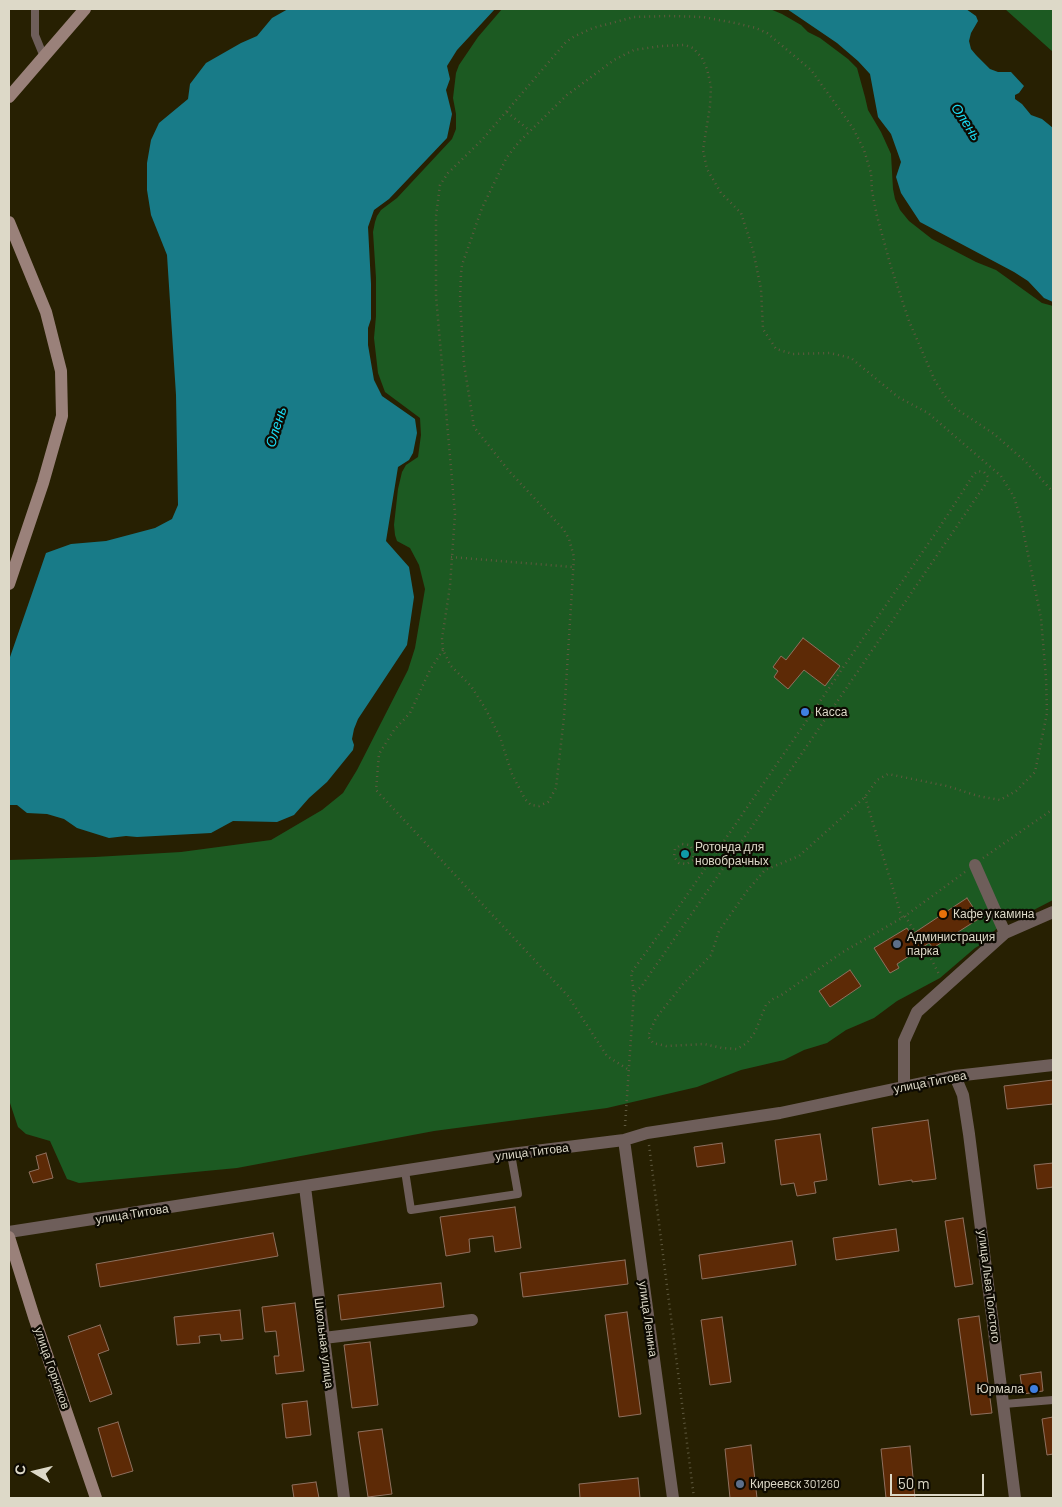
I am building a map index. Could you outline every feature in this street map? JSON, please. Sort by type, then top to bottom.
[{"type":"main road","points":[[9,97],[86,9]]},
{"type":"main road","points":[[9,222],[46,312],[61,370],[62,416],[43,483],[9,584]]},
{"type":"main road","name":"улица Горняков","points":[[9,1237],[34,1317],[96,1498]]},
{"type":"street","points":[[975,864],[1005,933]]},
{"type":"street","points":[[904,1087],[904,1041],[917,1012],[1005,933],[1053,912]]},
{"type":"street","name":"улица Титова","points":[[9,1232],[511,1154],[624,1140],[647,1133],[780,1113],[955,1076],[1053,1065]]},
{"type":"street","name":"улица Льва Толстого","points":[[955,1076],[963,1095],[970,1134],[1015,1498]]},
{"type":"street","name":"улица Ленина","points":[[624,1140],[673,1498]]},
{"type":"street","name":"Школьная улица","points":[[305,1187],[344,1498]]},
{"type":"street","points":[[324,1338],[472,1320]]},
{"type":"lane","points":[[35,9],[34,35],[44,57]]},
{"type":"lane","points":[[405,1171],[411,1210],[518,1194],[511,1154]]},
{"type":"lane","points":[[1004,1404],[1053,1400]]},
{"type":"path","points":[[903,917],[843,952],[773,999],[766,1005],[755,1032],[747,1043],[737,1049],[704,1044],[666,1046],[653,1043],[648,1036],[656,1018],[683,984],[711,955],[719,931],[747,891],[765,870],[799,856],[864,796],[877,780],[888,774],[947,786],[978,796],[1000,800],[1016,791],[1035,772],[1047,713],[1041,618],[1021,520],[1014,497],[1001,476],[928,413],[898,397],[851,358],[830,352],[793,354],[776,349],[763,330],[761,289],[754,250],[741,213],[721,193],[707,169],[703,150],[709,115],[711,86],[702,58],[693,48],[685,45],[634,50],[614,60],[567,95],[530,131],[507,157],[482,208],[462,264],[460,298],[464,364],[474,427],[509,471],[564,530],[569,539],[574,557],[564,717],[556,788],[548,802],[539,806],[531,805],[525,799],[512,774],[500,737],[485,708],[470,686],[451,666],[443,650],[442,639],[450,586],[454,514],[436,296],[436,216],[440,185],[448,173],[507,112],[566,42],[575,36],[593,28],[634,17],[669,16],[703,17],[756,28],[767,33],[811,70],[852,128],[864,150],[872,173],[872,191],[877,216],[891,267],[909,321],[939,388],[955,408],[994,434],[1026,462],[1053,492]]},
{"type":"path","points":[[507,112],[530,131]]},
{"type":"path","points":[[624,1140],[634,992],[631,974],[941,525],[974,474],[978,471],[984,472],[988,478],[987,482],[641,987],[634,992]]},
{"type":"path","points":[[451,557],[573,566]]},
{"type":"path","points":[[443,650],[430,670],[410,713],[394,730],[379,754],[376,790],[568,996],[607,1056],[629,1070]]},
{"type":"path","points":[[864,796],[903,917],[927,951],[946,987]]},
{"type":"path","points":[[682,844],[690,845],[694,852],[693,860],[686,864],[679,863],[674,857],[675,849],[682,844]]},
{"type":"path","points":[[693,860],[704,868]]},
{"type":"path","points":[[647,1133],[694,1498]]},
{"type":"green space","points":[[502,9],[770,9],[782,14],[820,38],[857,68],[868,110],[891,154],[895,199],[900,210],[909,221],[932,239],[976,262],[996,270],[1042,303],[1053,306],[1053,900],[1022,916],[1006,920],[985,942],[975,948],[940,978],[897,1001],[874,1018],[846,1030],[827,1043],[804,1050],[784,1060],[741,1070],[697,1087],[607,1108],[434,1131],[237,1168],[79,1183],[67,1179],[50,1141],[26,1134],[18,1127],[9,1100],[9,860],[181,852],[271,840],[322,810],[343,793],[357,770],[408,670],[415,648],[425,589],[419,565],[410,548],[397,541],[395,535],[394,525],[398,489],[402,472],[406,465],[418,457],[421,435],[420,418],[385,392],[378,373],[374,338],[376,278],[373,232],[377,216],[381,210],[397,198],[452,139],[456,129],[453,98],[456,73],[459,65],[478,37]]},
{"type":"green space","points":[[1005,9],[1053,9],[1053,52]]},
{"type":"water","name":"Олень","points":[[288,9],[495,9],[457,50],[447,66],[450,79],[446,90],[452,114],[447,138],[389,199],[374,210],[368,227],[371,319],[368,328],[368,345],[374,380],[382,396],[415,419],[417,433],[413,453],[409,460],[398,467],[386,541],[409,567],[414,597],[407,645],[358,719],[352,739],[353,750],[327,782],[294,815],[277,822],[233,821],[211,833],[109,838],[77,828],[64,819],[47,814],[27,813],[17,805],[9,805],[9,660],[46,553],[71,544],[106,541],[155,528],[172,519],[178,505],[176,395],[167,255],[151,215],[147,190],[147,163],[151,140],[159,123],[188,99],[190,84],[206,63],[257,36],[272,18]]},
{"type":"water","name":"Олень","points":[[787,9],[966,9],[976,16],[978,21],[969,41],[971,49],[990,69],[998,72],[1011,72],[1024,86],[1015,95],[1015,99],[1031,115],[1042,119],[1053,128],[1053,302],[1044,298],[1028,281],[1014,272],[920,222],[901,193],[896,177],[901,162],[891,134],[878,117],[870,74],[837,43]]},
{"type":"building","points":[[803,638],[840,666],[825,686],[804,670],[788,689],[774,677],[778,671],[773,667],[781,656],[786,660]]},
{"type":"building","name":"Ротонда для новобрачных","points":[[685,848],[691,854],[685,860],[679,854]]},
{"type":"building","points":[[967,898],[980,918],[933,948],[929,943],[897,964],[899,968],[890,973],[874,948],[907,928],[911,935]]},
{"type":"building","points":[[850,970],[861,986],[830,1007],[819,991]]},
{"type":"building","points":[[1053,1080],[1053,1104],[1007,1109],[1004,1086]]},
{"type":"building","points":[[928,1120],[936,1179],[912,1182],[912,1180],[879,1185],[872,1128]]},
{"type":"building","points":[[820,1134],[827,1180],[814,1182],[816,1193],[797,1196],[794,1183],[781,1185],[775,1140]]},
{"type":"building","points":[[722,1143],[725,1163],[697,1167],[694,1147]]},
{"type":"building","points":[[46,1153],[53,1178],[33,1183],[29,1172],[39,1169],[36,1156]]},
{"type":"building","points":[[1053,1163],[1053,1187],[1037,1189],[1034,1165]]},
{"type":"building","points":[[515,1207],[521,1248],[495,1252],[493,1236],[469,1239],[470,1252],[446,1256],[440,1217]]},
{"type":"building","points":[[963,1218],[973,1284],[955,1287],[945,1221]]},
{"type":"building","points":[[896,1229],[899,1251],[836,1260],[833,1238]]},
{"type":"building","points":[[273,1233],[278,1256],[100,1287],[96,1264]]},
{"type":"building","points":[[792,1241],[796,1265],[702,1279],[699,1255]]},
{"type":"building","points":[[625,1260],[628,1284],[523,1297],[520,1273]]},
{"type":"building","points":[[441,1283],[444,1307],[341,1320],[338,1295]]},
{"type":"building","points":[[295,1303],[304,1371],[276,1374],[274,1356],[279,1356],[276,1331],[265,1332],[262,1307]]},
{"type":"building","points":[[240,1310],[243,1339],[221,1341],[220,1334],[199,1336],[200,1343],[177,1345],[174,1317]]},
{"type":"building","points":[[627,1312],[641,1414],[619,1417],[605,1315]]},
{"type":"building","points":[[979,1316],[992,1413],[971,1415],[958,1319]]},
{"type":"building","points":[[722,1317],[731,1382],[710,1385],[701,1320]]},
{"type":"building","points":[[100,1325],[109,1350],[98,1354],[112,1394],[90,1402],[68,1336]]},
{"type":"building","points":[[370,1342],[378,1405],[352,1408],[344,1345]]},
{"type":"building","points":[[1041,1372],[1043,1391],[1023,1394],[1020,1375]]},
{"type":"building","points":[[307,1401],[311,1435],[286,1438],[282,1404]]},
{"type":"building","points":[[1053,1417],[1053,1454],[1047,1455],[1042,1419]]},
{"type":"building","points":[[118,1422],[133,1471],[112,1477],[98,1428]]},
{"type":"building","points":[[382,1429],[392,1494],[368,1497],[358,1432]]},
{"type":"building","points":[[751,1445],[757,1498],[730,1498],[725,1449]]},
{"type":"building","points":[[910,1446],[915,1498],[886,1498],[881,1449]]},
{"type":"building","points":[[638,1478],[640,1498],[580,1498],[579,1484]]},
{"type":"building","points":[[316,1482],[319,1498],[294,1498],[292,1485]]},
{"type":"place","name":"Касса","points":[[805,712]]},
{"type":"place","name":"Ротонда для новобрачных","points":[[685,854]]},
{"type":"place","name":"Кафе у камина","points":[[943,914]]},
{"type":"place","name":"Администрация парка","points":[[897,944]]},
{"type":"place","name":"Юрмала","points":[[1034,1389]]},
{"type":"place","name":"Киреевск 301260","points":[[740,1484]]}]
